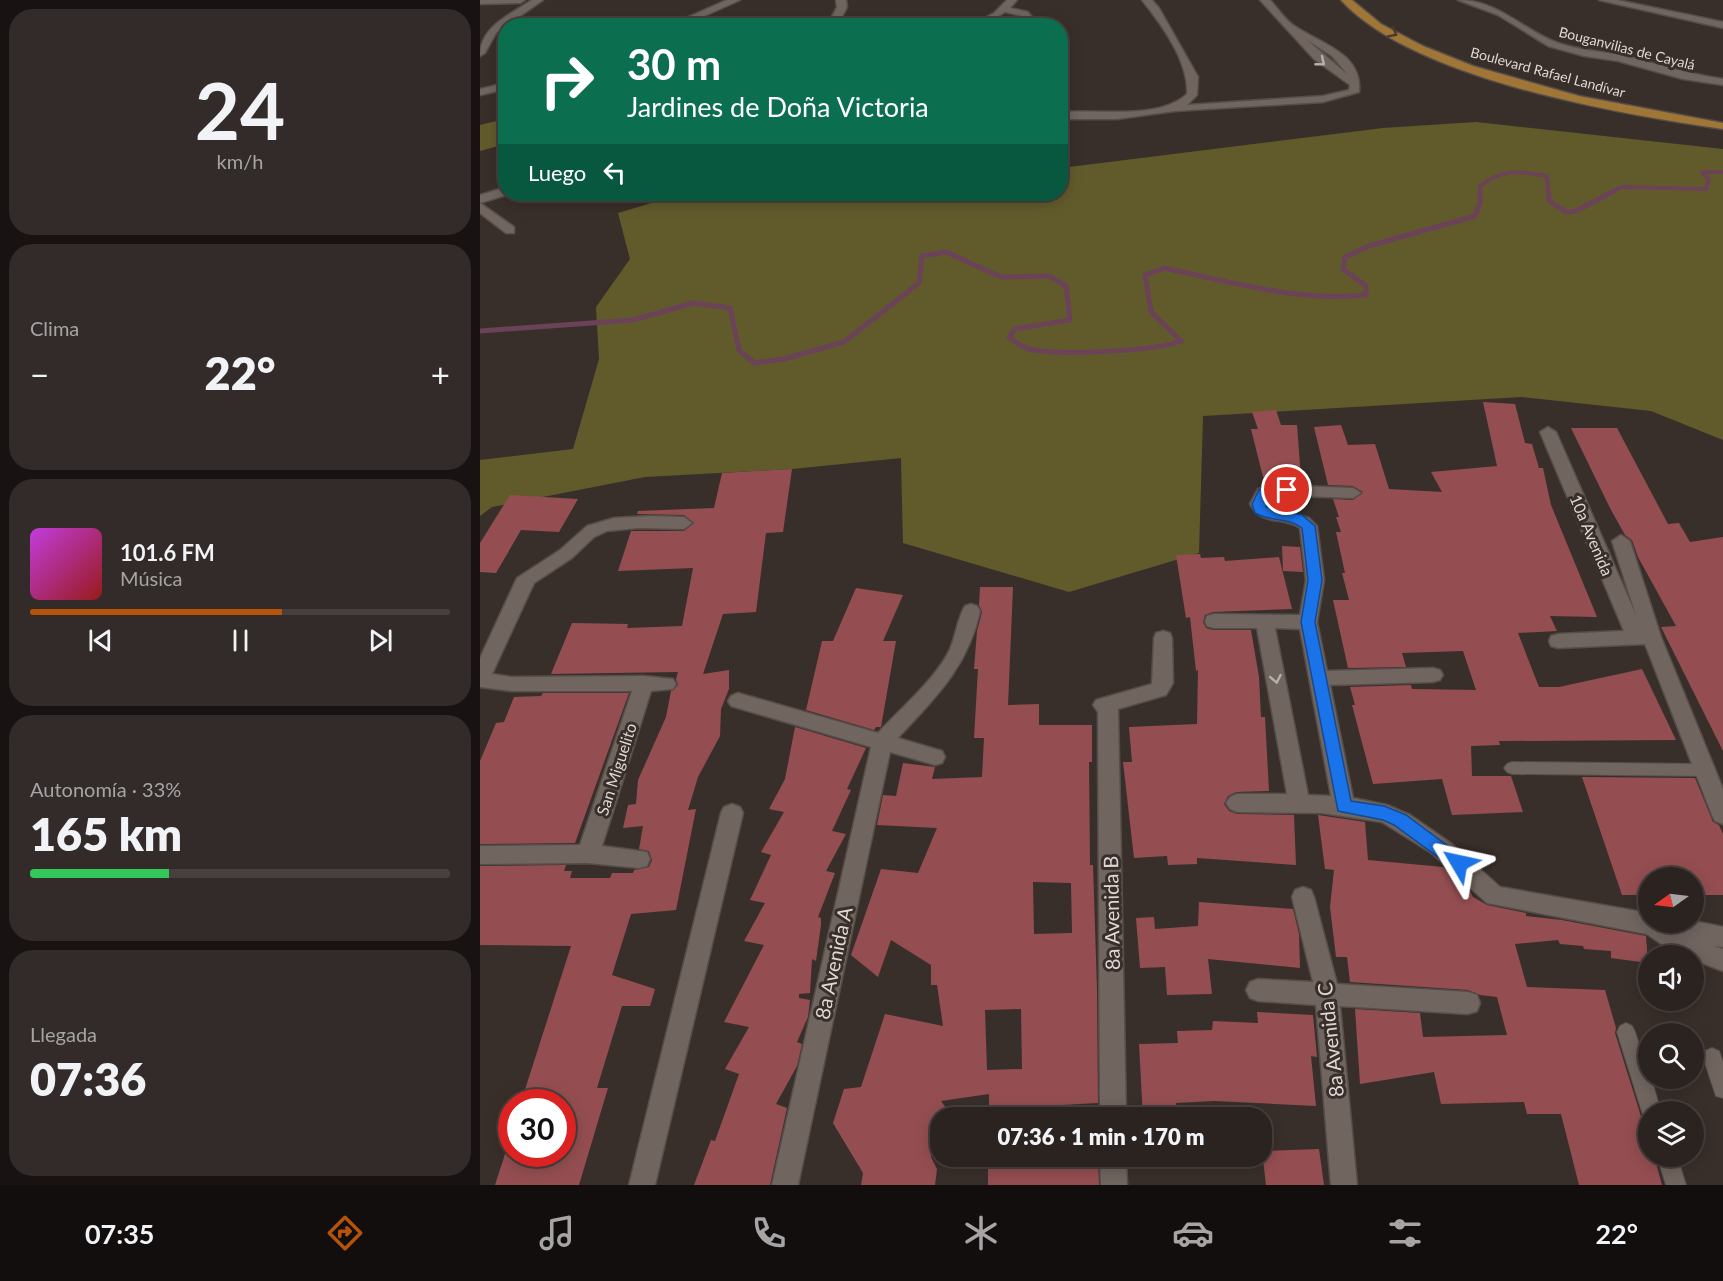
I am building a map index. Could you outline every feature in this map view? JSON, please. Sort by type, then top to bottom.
[{"type":"main road","points":[[1338,0],[1357,4]]},
{"type":"main road","name":"Boulevard Rafael Landívar","points":[[1346,0],[1426,39],[1505,70],[1583,92],[1723,118]]},
{"type":"main road","name":"Boulevard Rafael Landívar","points":[[1357,4],[1379,26],[1413,44],[1459,63],[1594,103],[1723,126]]},
{"type":"street","points":[[480,1],[520,0]]},
{"type":"street","points":[[511,18],[538,0]]},
{"type":"street","points":[[691,18],[735,0]]},
{"type":"street","points":[[838,18],[842,7],[841,0]]},
{"type":"street","points":[[989,18],[1000,12],[1012,0]]},
{"type":"street","points":[[1147,0],[1156,10],[1192,77],[1192,95],[1179,107]]},
{"type":"street","points":[[1265,0],[1294,30],[1310,53],[1335,73],[1356,84]]},
{"type":"street","name":"Bouganvilias de Cayalá","points":[[1462,0],[1501,13],[1552,44],[1683,76],[1723,82]]},
{"type":"street","points":[[1604,0],[1723,25]]},
{"type":"street","points":[[1000,12],[1018,18]]},
{"type":"street","points":[[480,53],[492,31],[498,27]]},
{"type":"street","points":[[1068,115],[1087,117],[1122,115],[1179,107],[1193,109],[1340,97],[1354,92],[1356,84],[1349,67],[1338,56],[1294,30]]},
{"type":"street","points":[[492,31],[498,31]]},
{"type":"street","points":[[480,92],[498,88]]},
{"type":"street","points":[[1192,95],[1202,101],[1224,106]]},
{"type":"street","points":[[480,200],[498,194]]},
{"type":"street","points":[[480,207],[510,230]]},
{"type":"street","name":"10a Avenida","points":[[1548,432],[1705,770],[1723,815]]},
{"type":"street","points":[[1344,807],[1308,622],[1315,580],[1308,526],[1297,518],[1266,513],[1260,510],[1258,504],[1264,493],[1274,490],[1353,493]]},
{"type":"street","points":[[666,684],[511,684],[480,680],[523,582],[528,577],[564,556],[574,543],[593,530],[623,524],[684,523]]},
{"type":"street","points":[[1558,641],[1644,637],[1621,541]]},
{"type":"street","points":[[882,742],[936,684],[955,658],[966,633],[971,611]]},
{"type":"street","points":[[1214,621],[1308,622]]},
{"type":"street","points":[[1265,622],[1299,804]]},
{"type":"street","name":"8a Avenida B","points":[[1113,1107],[1108,709],[1103,705],[1159,690],[1163,683],[1163,638]]},
{"type":"street","points":[[1318,678],[1433,675]]},
{"type":"street","name":"San Miguelito","points":[[588,854],[644,683]]},
{"type":"street","points":[[738,701],[935,758]]},
{"type":"street","name":"8a Avenida A","points":[[785,1185],[882,742]]},
{"type":"street","points":[[1237,803],[1344,807],[1384,813],[1400,820],[1459,863],[1483,889],[1495,896],[1638,922]]},
{"type":"street","points":[[642,1185],[732,813]]},
{"type":"street","points":[[480,855],[588,854],[639,859]]},
{"type":"street","name":"8a Avenida C","points":[[1303,897],[1327,992],[1344,1185]]},
{"type":"street","points":[[1664,933],[1681,945],[1723,960]]},
{"type":"street","points":[[1699,933],[1723,937]]},
{"type":"street","points":[[1258,990],[1327,992],[1468,1003]]},
{"type":"street","points":[[1113,1167],[1114,1185]]},
{"type":"lane","points":[[1512,768],[1705,770]]},
{"type":"lane","points":[[1626,1032],[1648,1101]]},
{"type":"lane","points":[[1712,1057],[1723,1089]]},
{"type":"lane","points":[[1670,1167],[1676,1185]]},
{"type":"shaded area","points":[[498,121],[498,146],[480,151],[480,125]]},
{"type":"shaded area","points":[[1476,122],[1723,149],[1723,440],[1651,411],[1521,397],[1203,416],[1199,553],[1069,592],[903,543],[901,458],[792,469],[645,477],[492,507],[480,516],[480,460],[573,449],[599,359],[596,307],[630,259],[618,213],[658,201],[1068,201],[1068,167],[1383,128]]},
{"type":"building","points":[[1483,402],[1515,404],[1525,443],[1532,444],[1539,468],[1543,468],[1551,505],[1597,617],[1550,616],[1557,631],[1518,633],[1539,687],[1559,687],[1642,669],[1676,740],[1499,741],[1500,745],[1471,746],[1472,776],[1511,776],[1523,812],[1452,815],[1442,779],[1373,784],[1352,705],[1355,705],[1350,687],[1411,685],[1412,689],[1476,690],[1463,651],[1402,653],[1406,667],[1348,668],[1333,600],[1349,600],[1342,573],[1345,573],[1336,532],[1341,532],[1336,517],[1339,517],[1333,499],[1353,500],[1363,492],[1353,486],[1328,485],[1314,427],[1341,425],[1348,445],[1375,444],[1389,489],[1442,492],[1431,472],[1497,466]]},
{"type":"building","points":[[1276,410],[1281,425],[1297,425],[1301,478],[1264,481],[1251,429],[1258,429],[1252,412]]},
{"type":"building","points":[[1571,428],[1617,428],[1668,524],[1679,523],[1690,542],[1723,537],[1723,751],[1661,627],[1676,626],[1638,557],[1632,540],[1625,535],[1610,508]]},
{"type":"building","points":[[792,469],[783,532],[766,533],[756,612],[723,614],[703,674],[729,670],[729,689],[721,709],[720,736],[698,777],[688,810],[696,809],[676,910],[631,914],[612,975],[655,989],[650,1006],[622,1006],[597,1088],[608,1088],[579,1185],[495,1185],[501,1167],[576,1167],[576,1089],[525,1089],[571,946],[480,945],[480,866],[566,865],[564,871],[572,871],[570,878],[610,878],[612,873],[633,873],[634,870],[649,867],[652,860],[649,851],[639,849],[643,826],[623,828],[628,805],[636,804],[638,780],[666,717],[671,691],[678,685],[676,679],[678,672],[551,674],[572,623],[628,624],[627,628],[682,626],[693,568],[618,571],[631,531],[684,531],[694,523],[684,515],[637,514],[638,511],[714,508],[722,473]]},
{"type":"building","points":[[510,495],[578,499],[559,532],[521,530],[496,573],[480,572],[480,543]]},
{"type":"building","points":[[1282,546],[1300,547],[1303,572],[1283,571]]},
{"type":"building","points":[[1200,554],[1201,558],[1224,557],[1225,561],[1279,557],[1292,609],[1213,612],[1205,615],[1203,622],[1206,628],[1213,630],[1251,630],[1259,677],[1261,717],[1265,717],[1269,791],[1236,792],[1228,796],[1224,804],[1229,811],[1237,814],[1294,815],[1296,865],[1197,858],[1197,864],[1168,865],[1167,856],[1134,858],[1123,762],[1132,762],[1129,727],[1197,724],[1198,670],[1196,671],[1190,617],[1186,618],[1176,555]]},
{"type":"building","points":[[980,587],[1013,587],[1008,705],[1039,704],[1039,725],[1092,725],[1092,762],[1089,762],[1090,865],[1093,865],[1098,1103],[1044,1107],[989,1107],[989,1094],[941,1101],[945,1107],[930,1107],[930,1167],[937,1169],[935,1185],[861,1185],[863,1173],[833,1123],[844,1089],[861,1087],[885,1014],[943,1026],[937,985],[931,985],[931,965],[891,940],[878,977],[851,955],[881,869],[918,873],[937,828],[877,825],[883,795],[896,796],[903,763],[935,767],[932,779],[982,777],[984,738],[974,738],[978,669],[974,669],[977,631],[982,612],[979,605]],"holes":[[[1033,882],[1071,883],[1072,933],[1034,934]],[[1021,1009],[1022,1069],[987,1070],[985,1010]]]},
{"type":"building","points":[[856,588],[903,595],[883,641],[896,641],[881,727],[876,727],[874,730],[806,710],[822,641],[833,641]]},
{"type":"building","points":[[543,693],[629,693],[575,843],[480,844],[480,761],[496,723],[504,722],[514,697],[541,696]]},
{"type":"building","points":[[795,727],[866,748],[847,789],[851,790],[832,831],[846,834],[826,871],[835,873],[818,917],[821,918],[821,925],[816,961],[812,959],[810,993],[799,994],[799,998],[810,1000],[808,1017],[797,1042],[802,1044],[797,1066],[776,1104],[787,1108],[770,1185],[694,1185],[711,1140],[715,1141],[739,1074],[725,1069],[749,1027],[724,1022],[764,945],[744,941],[765,903],[750,900],[771,855],[761,852],[784,812],[769,809],[785,779]]},
{"type":"building","points":[[1582,777],[1695,778],[1713,822],[1719,825],[1723,834],[1723,895],[1704,895],[1704,867],[1638,867],[1638,895],[1622,895]]},
{"type":"building","points":[[1318,815],[1365,822],[1368,860],[1443,867],[1470,891],[1473,897],[1487,905],[1526,913],[1526,916],[1562,920],[1646,936],[1647,945],[1638,945],[1638,962],[1611,958],[1611,951],[1584,949],[1583,946],[1560,944],[1558,940],[1515,944],[1527,987],[1605,990],[1616,1028],[1615,1033],[1638,1107],[1638,1167],[1657,1167],[1662,1185],[1579,1185],[1561,1114],[1527,1114],[1524,1102],[1441,1104],[1434,1072],[1360,1084],[1355,1009],[1420,1013],[1423,1037],[1507,1035],[1497,997],[1480,995],[1468,990],[1350,982],[1347,957],[1336,957],[1330,907],[1334,870],[1325,869]]},
{"type":"building","points":[[1199,902],[1293,909],[1299,934],[1300,968],[1208,959],[1212,994],[1167,995],[1165,967],[1140,968],[1136,918],[1154,917],[1155,929],[1198,926]]},
{"type":"building","points":[[1257,1012],[1313,1015],[1317,1057],[1311,1056],[1316,1106],[1214,1101],[1176,1103],[1176,1107],[1142,1107],[1139,1044],[1178,1043],[1177,1031],[1212,1030],[1213,1021],[1258,1023]]},
{"type":"building","points":[[1319,1149],[1324,1185],[1266,1185],[1264,1167],[1272,1167],[1272,1151]]},
{"type":"building","points":[[1098,1167],[1099,1185],[988,1185],[988,1169]]},
{"type":"waterway","points":[[480,331],[633,320],[693,303],[730,308],[739,350],[754,363],[784,359],[844,342],[919,283],[922,256],[946,252],[1001,277],[1049,276],[1066,286],[1070,320],[1015,329],[1009,337],[1024,347],[1043,351],[1083,352],[1168,345],[1181,341],[1151,312],[1145,275],[1165,268],[1239,285],[1289,293],[1315,296],[1366,295],[1366,286],[1343,269],[1345,257],[1369,246],[1475,216],[1480,203],[1480,186],[1496,176],[1512,172],[1547,176],[1548,191]]},
{"type":"waterway","points":[[1613,191],[1622,187],[1706,189],[1709,180],[1702,172],[1723,172]]},
{"type":"waterway","points":[[1548,190],[1549,201],[1566,212],[1576,211],[1616,190]]},
{"type":"route","points":[[1287,490],[1264,493],[1258,504],[1260,510],[1266,513],[1297,518],[1305,521],[1308,526],[1315,580],[1308,622],[1344,807],[1384,813],[1400,820],[1459,863]]}]
